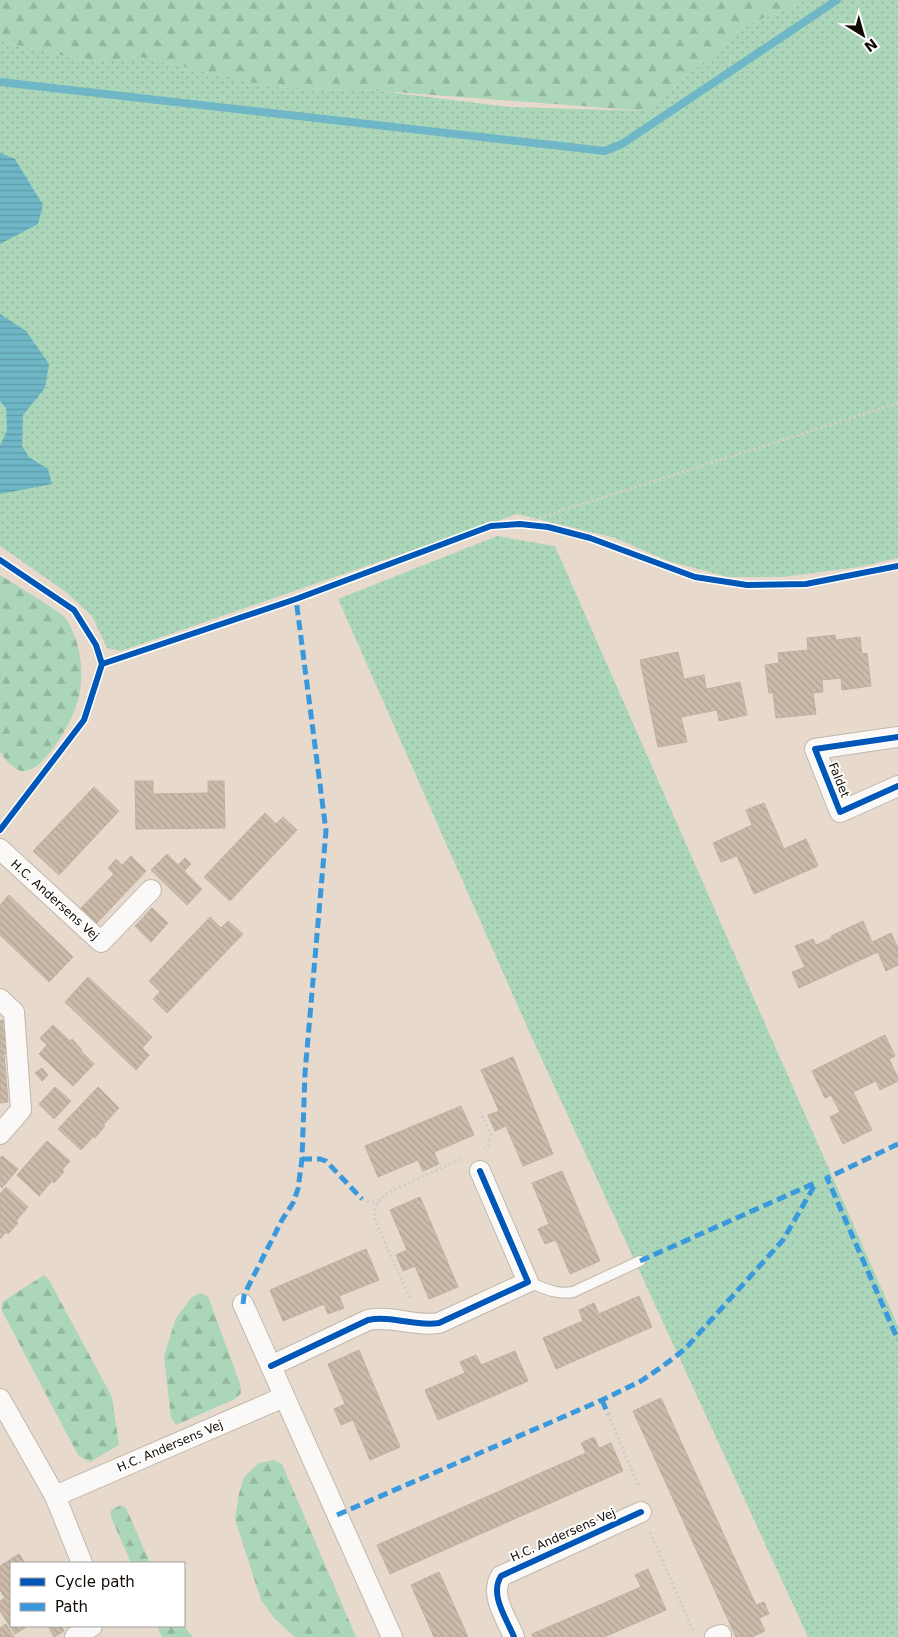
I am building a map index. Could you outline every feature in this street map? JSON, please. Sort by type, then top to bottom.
[{"type":"street","name":"Faldet","points":[[898,737],[814,749],[840,812],[898,786]]},
{"type":"street","name":"H.C. Andersens Vej","points":[[0,849],[101,942],[151,890]]},
{"type":"street","points":[[0,999],[14,1012],[21,1110],[0,1134]]},
{"type":"street","points":[[271,1366],[368,1320],[379,1318],[428,1325],[439,1323],[528,1282],[480,1171]]},
{"type":"street","points":[[243,1304],[392,1637]]},
{"type":"street","name":"H.C. Andersens Vej","points":[[55,1496],[284,1397]]},
{"type":"street","points":[[0,1399],[55,1496],[82,1562]]},
{"type":"street","name":"H.C. Andersens Vej","points":[[514,1637],[495,1590],[501,1576],[641,1512]]},
{"type":"street","points":[[75,1637],[90,1627]]},
{"type":"lane","points":[[528,1282],[556,1293],[564,1294],[573,1292],[640,1261]]},
{"type":"path","points":[[510,525],[520,524],[898,403]]},
{"type":"path","points":[[520,524],[538,526]]},
{"type":"path","points":[[479,1151],[488,1145],[492,1135],[480,1111]]},
{"type":"path","points":[[417,1323],[410,1299],[374,1218],[374,1213],[380,1198],[389,1192],[464,1158]]},
{"type":"path","points":[[362,1199],[379,1203]]},
{"type":"green space","points":[[0,0],[806,0],[743,27],[647,111],[380,91],[273,87],[140,57],[91,62],[0,41]]},
{"type":"green space","points":[[806,0],[898,0],[898,558],[859,567],[783,577],[728,577],[668,561],[615,538],[517,514],[121,651],[107,648],[92,616],[66,592],[0,546],[0,41],[91,62],[140,57],[273,87],[380,91],[511,107],[647,111],[743,27]]},
{"type":"green space","points":[[497,536],[555,546],[898,1326],[898,1637],[808,1637],[532,1038],[338,599]]},
{"type":"green space","points":[[0,575],[46,604],[67,620],[77,642],[80,659],[80,688],[75,709],[69,723],[50,753],[37,766],[23,771],[13,766],[0,752]]},
{"type":"green space","points":[[44,1275],[49,1280],[112,1397],[119,1445],[90,1462],[78,1455],[2,1311],[2,1302]]},
{"type":"green space","points":[[201,1293],[208,1296],[240,1384],[241,1393],[235,1399],[176,1425],[171,1418],[164,1356],[176,1318],[192,1297]]},
{"type":"green space","points":[[274,1460],[282,1464],[356,1637],[295,1637],[275,1619],[261,1600],[235,1519],[244,1477],[259,1463]]},
{"type":"green space","points":[[121,1505],[126,1508],[150,1562],[131,1562],[111,1517],[111,1510]]},
{"type":"green space","points":[[157,1627],[185,1627],[193,1637],[162,1637]]},
{"type":"water","points":[[0,153],[15,159],[43,205],[38,224],[0,244]]},
{"type":"water","points":[[0,314],[26,331],[49,364],[45,388],[23,415],[22,446],[29,457],[48,469],[52,484],[0,494],[0,446],[7,430],[6,408],[0,401]]},
{"type":"building","points":[[835,635],[836,640],[860,637],[862,654],[867,653],[871,686],[842,690],[841,678],[822,680],[823,692],[813,693],[816,714],[776,718],[773,693],[769,693],[765,665],[779,663],[778,653],[808,650],[807,638]]},
{"type":"building","points":[[678,652],[684,679],[704,675],[706,689],[740,682],[747,715],[719,721],[717,710],[681,717],[687,742],[658,747],[640,660]]},
{"type":"building","points":[[135,781],[153,781],[153,794],[208,793],[208,781],[224,781],[225,828],[136,829]]},
{"type":"building","points":[[94,787],[119,811],[59,875],[33,851]]},
{"type":"building","points":[[764,803],[784,849],[806,839],[818,866],[754,894],[737,856],[721,862],[713,843],[752,825],[746,810]]},
{"type":"building","points":[[265,813],[276,824],[283,817],[297,830],[230,901],[204,877]]},
{"type":"building","points":[[167,854],[178,865],[185,858],[191,864],[184,871],[202,889],[187,905],[151,870]]},
{"type":"building","points":[[131,856],[146,871],[96,924],[80,909],[114,874],[108,868],[116,859],[122,865]]},
{"type":"building","points":[[9,895],[73,957],[49,982],[0,935],[0,905]]},
{"type":"building","points":[[152,908],[168,923],[151,942],[135,926]]},
{"type":"building","points":[[210,917],[221,928],[228,921],[243,934],[167,1013],[153,999],[160,992],[149,981]]},
{"type":"building","points":[[863,921],[872,942],[891,933],[898,948],[898,965],[886,971],[878,952],[799,988],[792,972],[805,967],[795,946],[813,939],[816,945]]},
{"type":"building","points":[[88,977],[152,1037],[142,1048],[149,1055],[136,1070],[65,1002]]},
{"type":"building","points":[[3,1020],[3,1030],[6,1030],[7,1053],[4,1054],[8,1102],[0,1103],[0,1021]]},
{"type":"building","points":[[53,1025],[70,1041],[72,1039],[94,1064],[73,1086],[39,1054],[47,1045],[40,1038]]},
{"type":"building","points":[[885,1035],[895,1056],[889,1059],[898,1081],[880,1090],[876,1081],[853,1092],[872,1130],[843,1144],[830,1117],[840,1112],[831,1095],[825,1098],[812,1071]]},
{"type":"building","points":[[513,1057],[553,1154],[523,1166],[506,1126],[495,1131],[488,1115],[499,1111],[481,1070]]},
{"type":"building","points":[[42,1068],[48,1075],[42,1081],[35,1073]]},
{"type":"building","points":[[55,1087],[71,1101],[54,1119],[39,1104]]},
{"type":"building","points":[[98,1087],[119,1108],[103,1125],[105,1126],[95,1138],[94,1136],[81,1150],[58,1129]]},
{"type":"building","points":[[461,1106],[474,1135],[434,1152],[439,1164],[423,1171],[418,1160],[378,1177],[365,1146]]},
{"type":"building","points":[[47,1141],[70,1161],[62,1170],[64,1172],[54,1183],[52,1181],[39,1196],[17,1175]]},
{"type":"building","points":[[2,1156],[18,1169],[2,1188],[0,1185],[0,1158]]},
{"type":"building","points":[[562,1171],[600,1261],[570,1274],[556,1240],[545,1244],[538,1229],[549,1224],[532,1183]]},
{"type":"building","points":[[6,1187],[28,1207],[16,1221],[18,1223],[8,1234],[6,1232],[0,1239],[0,1194]]},
{"type":"building","points":[[420,1197],[458,1287],[429,1299],[415,1266],[403,1271],[396,1255],[407,1250],[390,1210]]},
{"type":"building","points":[[366,1249],[379,1280],[339,1296],[344,1308],[328,1314],[324,1304],[283,1321],[270,1290]]},
{"type":"building","points":[[639,1296],[652,1327],[556,1369],[543,1338],[583,1321],[579,1310],[594,1303],[599,1314]]},
{"type":"building","points":[[359,1350],[400,1447],[370,1460],[353,1420],[341,1425],[334,1409],[345,1404],[328,1364]]},
{"type":"building","points":[[515,1351],[528,1381],[438,1420],[425,1390],[465,1373],[460,1362],[476,1355],[481,1365]]},
{"type":"building","points":[[661,1398],[756,1605],[764,1602],[769,1614],[759,1618],[765,1631],[752,1637],[736,1637],[633,1411]]},
{"type":"building","points":[[594,1437],[599,1448],[611,1443],[623,1471],[390,1574],[377,1545],[586,1453],[581,1443]]},
{"type":"building","points":[[19,1554],[24,1562],[10,1562],[10,1626],[0,1611],[0,1601],[5,1598],[0,1590],[0,1566]]},
{"type":"building","points":[[648,1569],[666,1610],[604,1637],[533,1637],[532,1634],[641,1587],[635,1575]]},
{"type":"building","points":[[439,1572],[468,1637],[434,1637],[411,1585]]},
{"type":"building","points":[[6,1624],[14,1637],[0,1637],[0,1628]]},
{"type":"building","points":[[10,1627],[26,1627],[15,1634]]},
{"type":"building","points":[[49,1627],[62,1627],[64,1631],[54,1637]]},
{"type":"waterway","points":[[0,82],[605,151],[622,144],[837,0]]},
{"type":"marked path","points":[[243,1304],[247,1289],[282,1220],[293,1203],[298,1189],[302,1159],[305,1073],[326,831],[296,599]]},
{"type":"marked path","points":[[898,1144],[827,1178],[898,1340]]},
{"type":"marked path","points":[[302,1159],[326,1161],[362,1199]]},
{"type":"marked path","points":[[640,1261],[815,1183]]},
{"type":"marked path","points":[[337,1515],[602,1400],[641,1381],[663,1366],[685,1349],[783,1240],[816,1183]]},
{"type":"marked path","points":[[602,1400],[608,1414]]},
{"type":"cycle path","points":[[0,560],[74,610],[96,645],[102,664],[296,599],[491,526],[520,524],[548,527],[590,538],[695,577],[747,585],[806,584],[898,566]]},
{"type":"cycle path","points":[[0,830],[84,720],[102,664]]},
{"type":"cycle path","points":[[898,737],[815,749],[840,812],[898,786]]},
{"type":"cycle path","points":[[271,1366],[368,1320],[386,1319],[421,1324],[439,1323],[528,1282],[480,1171]]},
{"type":"cycle path","points":[[514,1637],[498,1599],[498,1583],[501,1576],[641,1512]]}]
